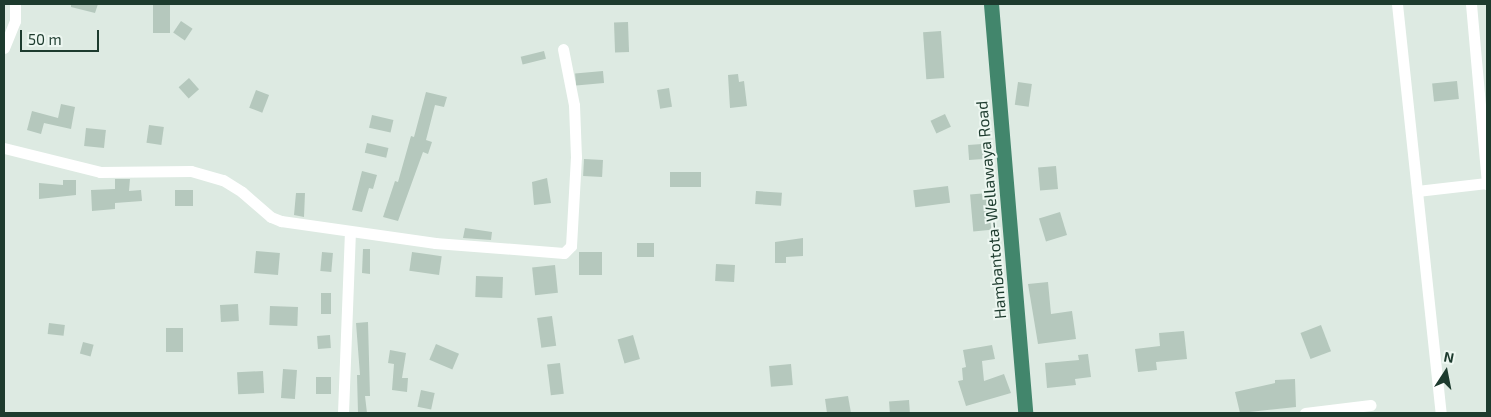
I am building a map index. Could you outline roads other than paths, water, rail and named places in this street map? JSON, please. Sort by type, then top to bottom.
[{"type":"highway","name":"Hambantota-Wellawaya Road","points":[[991,4],[1025,413]]},
{"type":"street","points":[[4,48],[15,21],[15,4]]},
{"type":"street","points":[[1397,4],[1441,413]]},
{"type":"street","points":[[1417,191],[1487,183],[1471,4]]},
{"type":"street","points":[[4,148],[100,172],[191,171],[223,180],[242,192],[271,217],[281,221],[434,244],[564,253],[571,246],[576,157],[574,105],[563,49]]},
{"type":"street","points":[[343,413],[350,231]]},
{"type":"street","points":[[1304,413],[1371,404]]}]
